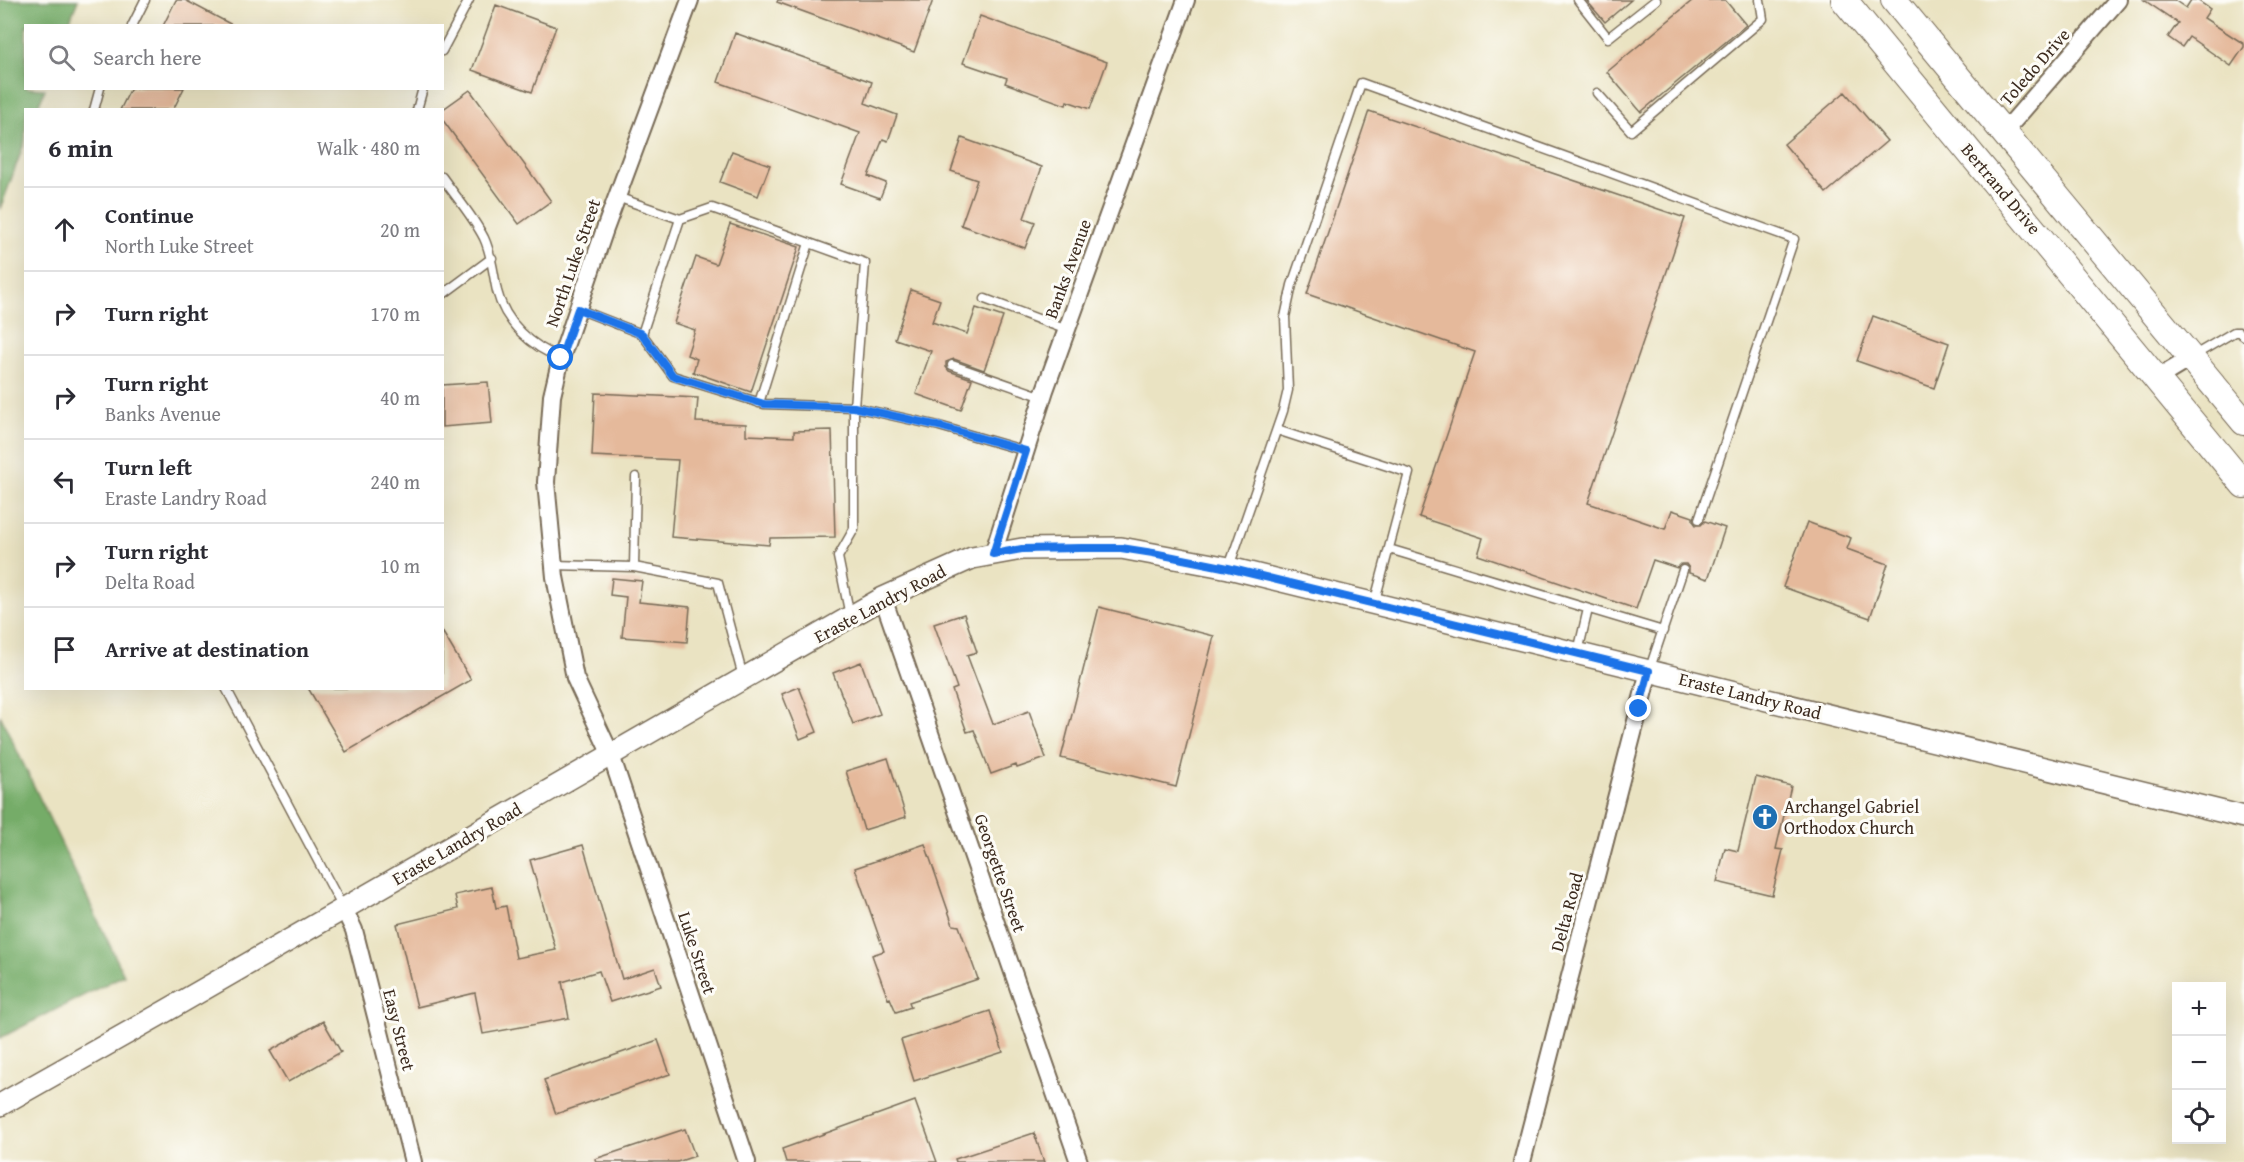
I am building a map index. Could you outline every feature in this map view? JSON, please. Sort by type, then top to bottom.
[{"type":"main road","name":"Bertrand Drive","points":[[1844,0],[2244,485]]},
{"type":"main road","points":[[1894,0],[2244,422]]},
{"type":"street","name":"North Luke Street","points":[[611,755],[575,678],[553,565],[546,482],[552,396],[561,358],[617,197],[690,0]]},
{"type":"street","name":"Toledo Drive","points":[[2004,132],[2118,0]]},
{"type":"street","name":"Banks Avenue","points":[[993,554],[1043,397],[1181,1]]},
{"type":"street","points":[[2158,378],[2190,358]]},
{"type":"street","name":"Eraste Landry Road","points":[[0,1104],[344,909],[883,598],[953,565],[1022,549],[1121,548],[1228,568],[2244,817]]},
{"type":"street","name":"Georgette Street","points":[[883,598],[1079,1162]]},
{"type":"street","name":"Delta Road","points":[[1522,1162],[1649,671]]},
{"type":"street","name":"Luke Street","points":[[611,755],[747,1162]]},
{"type":"street","name":"Easy Street","points":[[344,909],[354,930],[413,1162]]},
{"type":"lane","points":[[133,24],[145,0]]},
{"type":"lane","points":[[444,47],[469,0]]},
{"type":"lane","points":[[1578,0],[1608,38],[1656,0]]},
{"type":"lane","points":[[1597,93],[1631,131],[1763,19],[1760,0]]},
{"type":"lane","points":[[1228,568],[1288,390],[1285,318],[1292,285],[1361,83],[1794,239],[1699,519]]},
{"type":"lane","points":[[94,108],[99,90]]},
{"type":"lane","points":[[418,108],[422,90]]},
{"type":"lane","points":[[444,180],[480,232],[492,258],[497,292],[510,319],[530,341],[561,358]]},
{"type":"lane","points":[[617,197],[680,219],[712,208],[865,263],[854,407],[854,529],[838,556],[850,617]]},
{"type":"lane","points":[[642,334],[680,219]]},
{"type":"lane","points":[[759,402],[809,243]]},
{"type":"lane","points":[[444,294],[492,258]]},
{"type":"lane","points":[[985,299],[1067,330]]},
{"type":"lane","points":[[578,309],[642,334],[673,376],[759,402],[854,407],[939,426],[1026,451]]},
{"type":"lane","points":[[2190,358],[2234,332],[2239,332],[2244,336]]},
{"type":"lane","points":[[952,365],[1043,397]]},
{"type":"lane","points":[[1276,430],[1409,473],[1374,604]]},
{"type":"lane","points":[[634,567],[636,477]]},
{"type":"lane","points":[[1389,549],[1663,632]]},
{"type":"lane","points":[[553,565],[634,567],[718,583],[744,678]]},
{"type":"lane","points":[[1649,671],[1683,570]]},
{"type":"lane","points":[[1578,654],[1588,609]]},
{"type":"lane","points":[[227,690],[344,909]]},
{"type":"green space","points":[[0,0],[78,0],[68,24],[24,24],[24,90],[45,90],[37,108],[24,108],[24,144],[0,210]]},
{"type":"green space","points":[[0,715],[124,975],[0,1038]]},
{"type":"building","points":[[176,0],[185,0],[230,24],[164,24]]},
{"type":"building","points":[[778,0],[933,0],[914,52],[777,2]]},
{"type":"building","points":[[1586,0],[1631,0],[1605,22]]},
{"type":"building","points":[[1693,0],[1725,0],[1746,25],[1641,112],[1607,72]]},
{"type":"building","points":[[2144,0],[2174,0],[2186,8],[2191,0],[2197,0],[2210,9],[2204,18],[2244,44],[2244,47],[2231,66],[2189,37],[2182,47],[2168,37],[2178,23]]},
{"type":"building","points":[[496,5],[556,27],[532,92],[472,70]]},
{"type":"building","points":[[980,16],[1107,62],[1090,109],[1067,101],[1066,105],[1005,83],[1007,78],[963,63]]},
{"type":"building","points":[[735,33],[872,82],[865,103],[897,115],[888,141],[883,139],[868,176],[886,183],[880,198],[841,184],[860,133],[718,82]]},
{"type":"building","points":[[130,90],[183,90],[174,108],[121,108]]},
{"type":"building","points":[[470,90],[551,201],[519,224],[444,122],[444,109]]},
{"type":"building","points":[[1845,92],[1887,141],[1826,193],[1784,144]]},
{"type":"building","points":[[1369,111],[1685,218],[1588,503],[1665,529],[1672,510],[1693,517],[1696,525],[1701,525],[1705,521],[1725,528],[1708,579],[1689,573],[1686,564],[1681,564],[1677,568],[1653,560],[1636,609],[1478,555],[1483,538],[1419,517],[1475,352],[1307,294]]},
{"type":"building","points":[[962,138],[1042,167],[1024,218],[1035,222],[1025,248],[961,225],[977,180],[951,171]]},
{"type":"building","points":[[732,151],[770,165],[758,196],[720,182]]},
{"type":"building","points":[[730,224],[799,247],[751,392],[693,372],[697,359],[687,355],[695,330],[674,323],[696,257],[716,264]]},
{"type":"building","points":[[911,290],[940,300],[932,322],[967,334],[976,308],[1003,317],[984,370],[954,359],[946,362],[949,371],[972,379],[961,410],[916,394],[931,351],[895,339]]},
{"type":"building","points":[[1873,316],[1949,343],[1934,388],[1857,361]]},
{"type":"building","points":[[488,382],[492,423],[444,427],[444,385]]},
{"type":"building","points":[[595,393],[698,398],[696,422],[746,424],[746,435],[794,437],[794,431],[832,430],[835,537],[770,538],[769,545],[671,537],[678,460],[592,456]]},
{"type":"building","points":[[1807,522],[1851,538],[1847,549],[1888,564],[1870,618],[1783,587]]},
{"type":"building","points":[[612,578],[642,581],[639,602],[690,607],[687,642],[622,637],[626,597],[610,595]]},
{"type":"building","points":[[1099,607],[1214,636],[1176,787],[1061,758]]},
{"type":"building","points":[[964,614],[977,652],[967,655],[993,724],[1029,711],[1046,758],[991,774],[974,730],[967,732],[952,690],[957,688],[934,624]]},
{"type":"building","points":[[444,634],[471,680],[346,752],[309,690],[444,690]]},
{"type":"building","points":[[861,662],[880,714],[853,724],[833,673]]},
{"type":"building","points":[[799,687],[817,732],[800,739],[782,694]]},
{"type":"building","points":[[888,758],[906,817],[864,830],[846,771]]},
{"type":"building","name":"Archangel Gabriel Orthodox Church","points":[[1756,777],[1791,786],[1776,849],[1783,850],[1772,895],[1717,882],[1725,848],[1738,851]]},
{"type":"building","points":[[925,844],[953,925],[959,926],[978,979],[909,1002],[911,1007],[896,1012],[890,998],[888,999],[872,955],[884,951],[855,868]]},
{"type":"building","points":[[583,845],[622,979],[655,968],[661,986],[610,1002],[599,971],[562,982],[569,1018],[483,1034],[475,993],[417,1007],[397,924],[458,909],[455,895],[492,887],[496,908],[506,906],[516,958],[556,950],[530,860]]},
{"type":"building","points":[[990,1011],[1003,1052],[914,1081],[901,1040]]},
{"type":"building","points":[[323,1021],[341,1052],[288,1082],[270,1051]]},
{"type":"building","points":[[658,1040],[670,1074],[556,1114],[544,1080]]},
{"type":"building","points":[[915,1101],[937,1162],[786,1162],[782,1149]]},
{"type":"building","points":[[685,1129],[695,1156],[677,1162],[596,1162],[595,1159]]},
{"type":"building","points":[[1034,1133],[1044,1162],[956,1162],[955,1159]]},
{"type":"place","name":"Archangel Gabriel Orthodox Church","points":[[1765,817]]},
{"type":"route","points":[[561,358],[578,309],[642,334],[673,376],[764,404],[854,407],[939,426],[1026,451],[993,554],[1022,549],[1121,548],[1228,568],[1649,671],[1639,709]]}]
